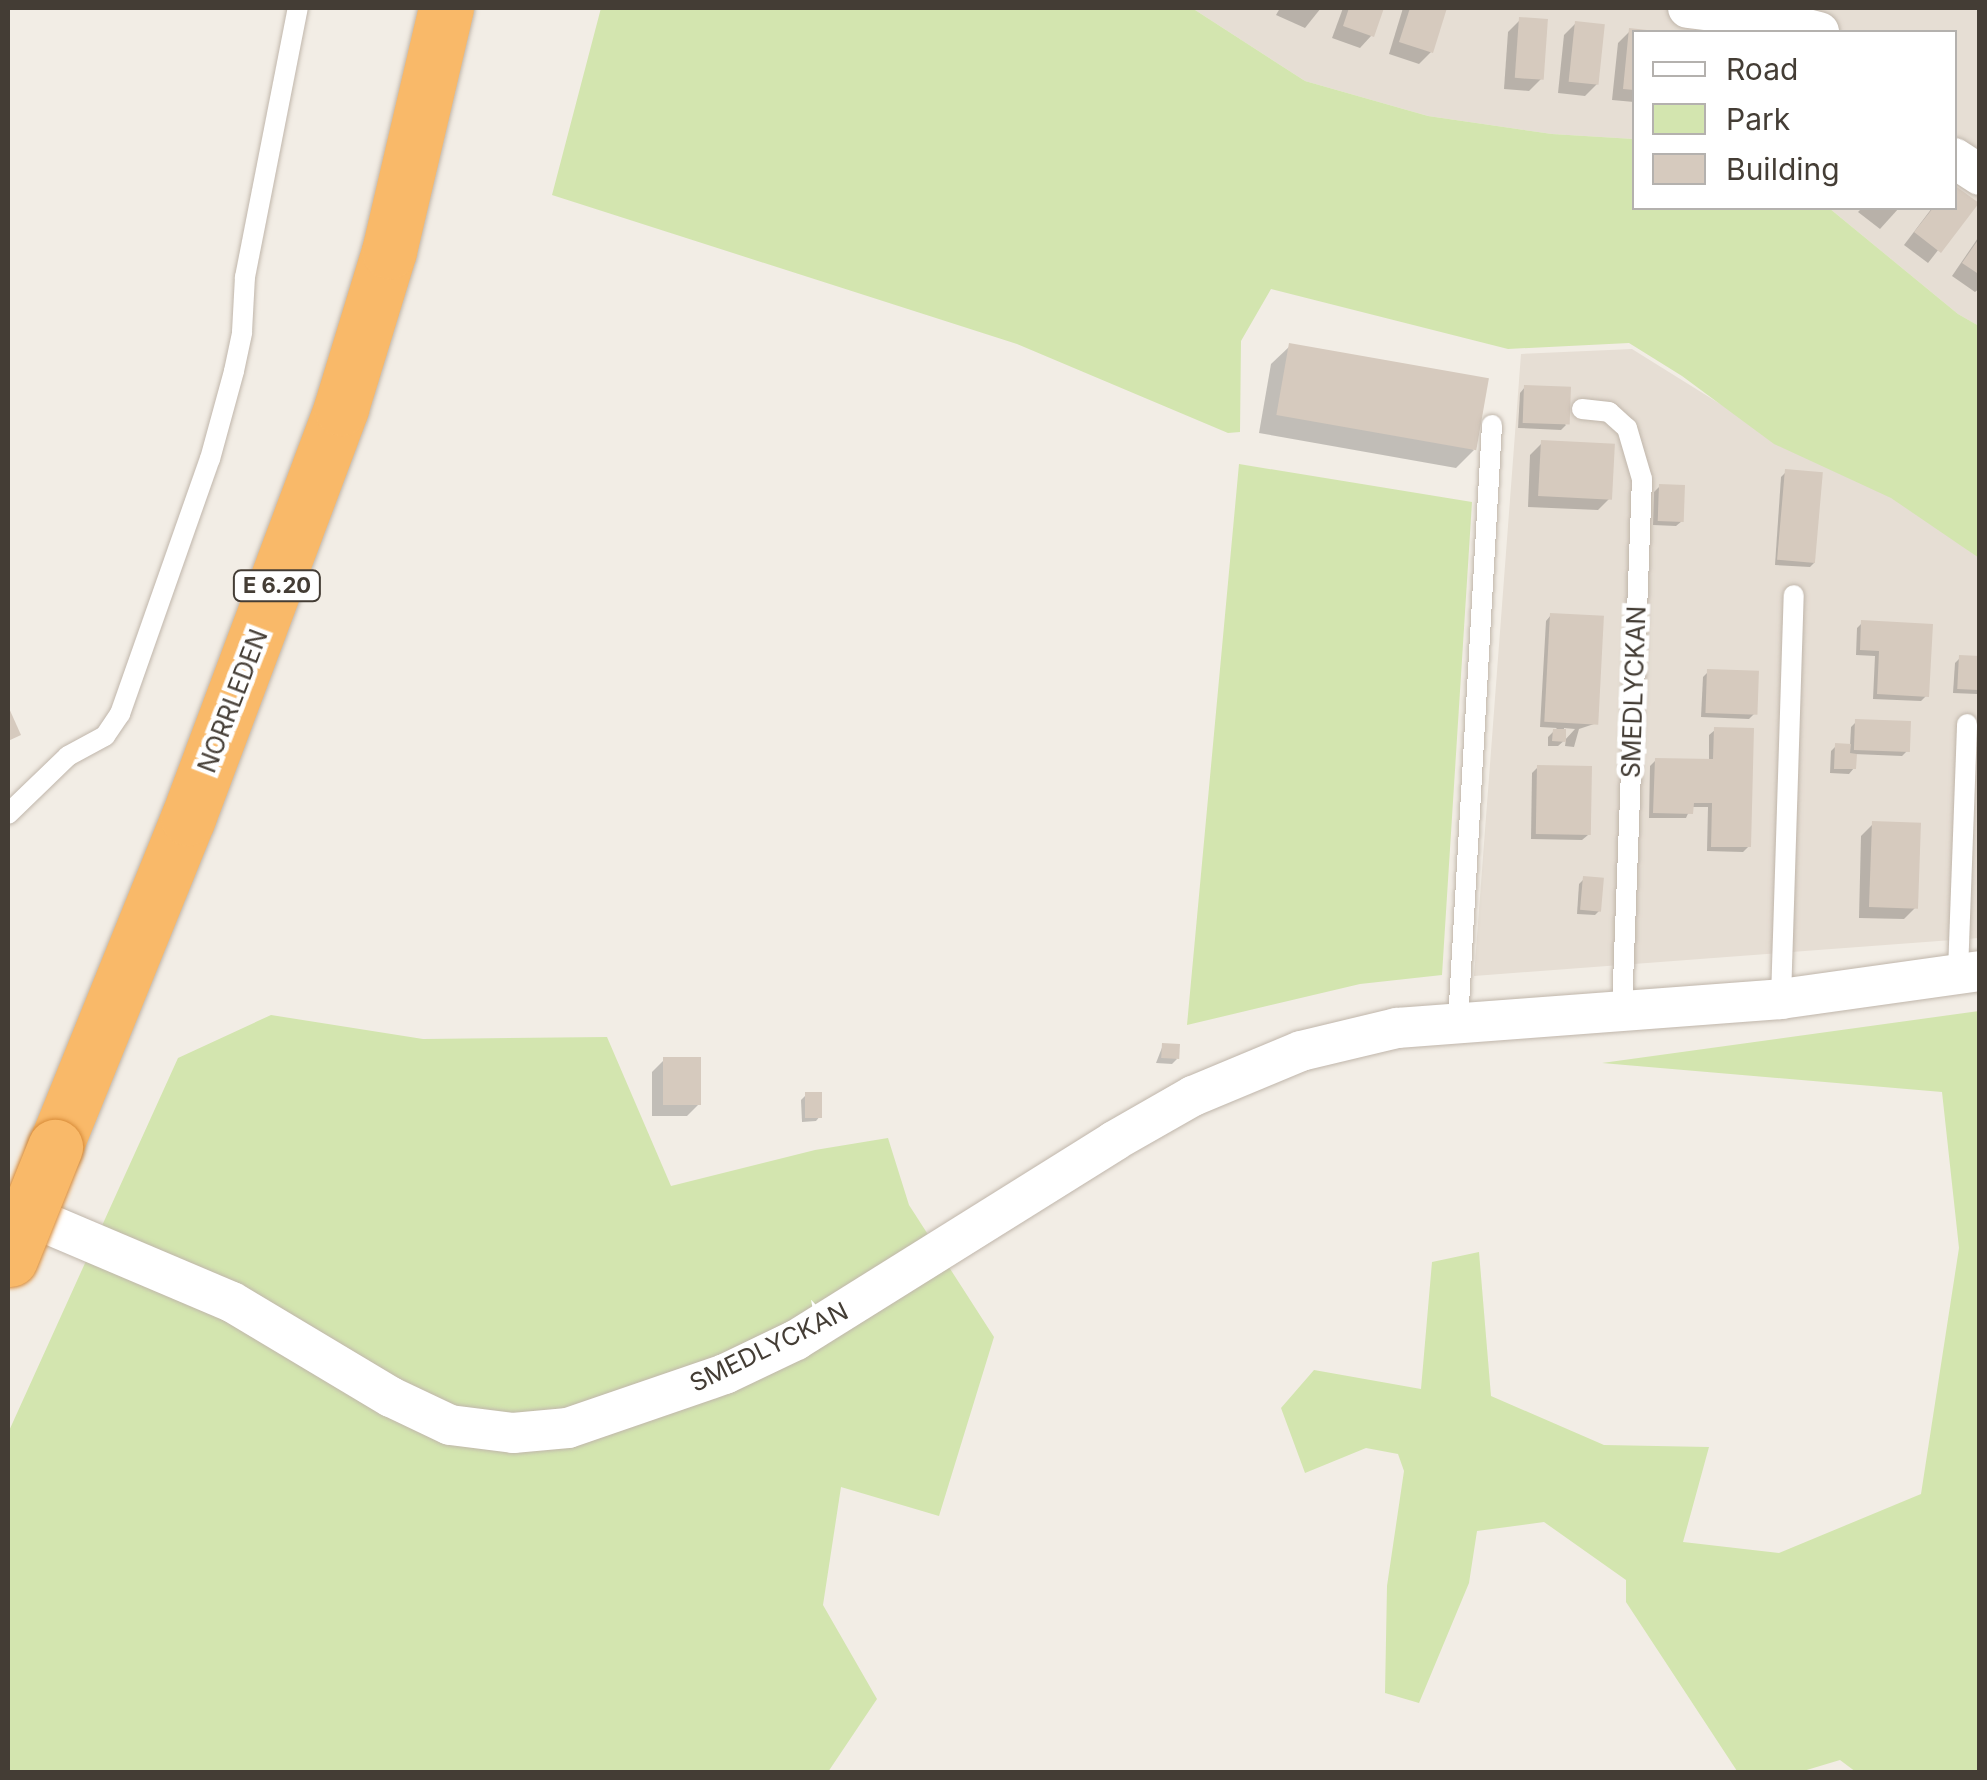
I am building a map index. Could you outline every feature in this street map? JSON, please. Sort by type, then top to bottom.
[{"type":"highway","name":"NORRLEDEN","points":[[8,1244],[55,1147],[195,800],[341,408],[389,251],[446,8]]},
{"type":"street","points":[[1688,8],[1823,23]]},
{"type":"street","points":[[1957,160],[1980,175]]},
{"type":"street","name":"SMEDLYCKAN","points":[[8,1244],[232,1302],[391,1398],[450,1424],[513,1432],[568,1428],[725,1374],[796,1340],[1114,1140],[1193,1096],[1301,1051],[1353,1036],[1458,1022],[1782,999],[1968,972]]},
{"type":"lane","points":[[8,814],[68,756],[105,736],[120,714],[210,458],[234,371],[242,332],[245,277],[298,8]]},
{"type":"lane","name":"SMEDLYCKAN","points":[[1582,409],[1609,412],[1627,428],[1642,479],[1622,1010]]},
{"type":"lane","points":[[1458,1022],[1492,426]]},
{"type":"lane","points":[[1782,999],[1794,595]]},
{"type":"lane","points":[[1967,724],[1968,972]]},
{"type":"shaded area","points":[[1192,8],[1979,8],[1979,326],[1958,314],[1831,210],[1957,210],[1957,30],[1632,30],[1632,139],[1552,134],[1428,116],[1305,81]]},
{"type":"shaded area","points":[[1632,349],[1783,443],[1894,496],[1979,558],[1979,938],[1474,976],[1521,354]]},
{"type":"green space","points":[[601,8],[1192,8],[1305,81],[1428,116],[1552,134],[1632,139],[1632,210],[1831,210],[1958,314],[1979,326],[1979,558],[1891,498],[1774,444],[1682,376],[1629,343],[1508,349],[1271,289],[1241,341],[1240,432],[1228,433],[1017,344],[552,195]]},
{"type":"green space","points":[[1239,464],[1472,502],[1442,975],[1360,984],[1187,1025]]},
{"type":"green space","points":[[1979,1011],[1979,1772],[1856,1772],[1840,1760],[1800,1772],[1737,1771],[1626,1602],[1626,1580],[1544,1522],[1477,1531],[1469,1583],[1419,1703],[1385,1693],[1387,1586],[1404,1471],[1398,1454],[1366,1448],[1305,1473],[1281,1408],[1314,1370],[1421,1389],[1432,1262],[1479,1252],[1491,1396],[1604,1445],[1709,1447],[1683,1542],[1779,1553],[1921,1494],[1959,1248],[1942,1092],[1602,1063]]},
{"type":"green space","points":[[271,1015],[423,1039],[607,1037],[671,1186],[815,1150],[888,1138],[909,1205],[994,1337],[939,1516],[841,1487],[823,1605],[877,1699],[828,1772],[8,1772],[8,1433],[178,1058]]},
{"type":"building","points":[[1349,8],[1384,8],[1374,37],[1343,26]]},
{"type":"building","points":[[1410,8],[1447,8],[1433,53],[1399,42]]},
{"type":"building","points":[[1519,17],[1548,19],[1544,80],[1515,78]]},
{"type":"building","points":[[1575,21],[1605,24],[1598,85],[1569,82]]},
{"type":"building","points":[[1629,28],[1647,30],[1632,30],[1632,90],[1623,89]]},
{"type":"building","points":[[1957,187],[1979,203],[1941,253],[1914,232],[1931,210],[1957,210]]},
{"type":"building","points":[[1980,237],[1980,275],[1962,263]]},
{"type":"building","points":[[1289,343],[1489,378],[1476,450],[1276,415]]},
{"type":"building","points":[[1524,385],[1571,387],[1570,425],[1523,423]]},
{"type":"building","points":[[1541,440],[1615,444],[1612,500],[1538,496]]},
{"type":"building","points":[[1785,469],[1823,472],[1815,563],[1777,560]]},
{"type":"building","points":[[1659,484],[1685,485],[1684,522],[1658,521]]},
{"type":"building","points":[[1550,613],[1604,616],[1598,725],[1544,722]]},
{"type":"building","points":[[1861,620],[1933,624],[1929,697],[1877,694],[1879,651],[1860,650]]},
{"type":"building","points":[[1959,655],[1980,656],[1978,690],[1957,689]]},
{"type":"building","points":[[1707,669],[1759,671],[1757,715],[1705,713]]},
{"type":"building","points":[[8,706],[21,735],[8,741]]},
{"type":"building","points":[[1855,719],[1911,721],[1910,752],[1854,750]]},
{"type":"building","points":[[1714,727],[1754,728],[1751,847],[1711,847],[1712,803],[1694,803],[1693,814],[1653,813],[1655,758],[1713,759]]},
{"type":"building","points":[[1553,729],[1566,729],[1566,742],[1552,741]]},
{"type":"building","points":[[1835,743],[1851,744],[1850,753],[1857,754],[1856,769],[1834,769]]},
{"type":"building","points":[[1537,765],[1592,766],[1591,835],[1536,834]]},
{"type":"building","points":[[1872,821],[1921,823],[1918,909],[1869,907]]},
{"type":"building","points":[[1583,876],[1604,878],[1601,912],[1580,910]]},
{"type":"building","points":[[1162,1043],[1180,1044],[1179,1059],[1161,1058]]},
{"type":"building","points":[[663,1057],[701,1057],[701,1105],[663,1105]]},
{"type":"building","points":[[805,1092],[822,1092],[822,1118],[805,1118]]}]
